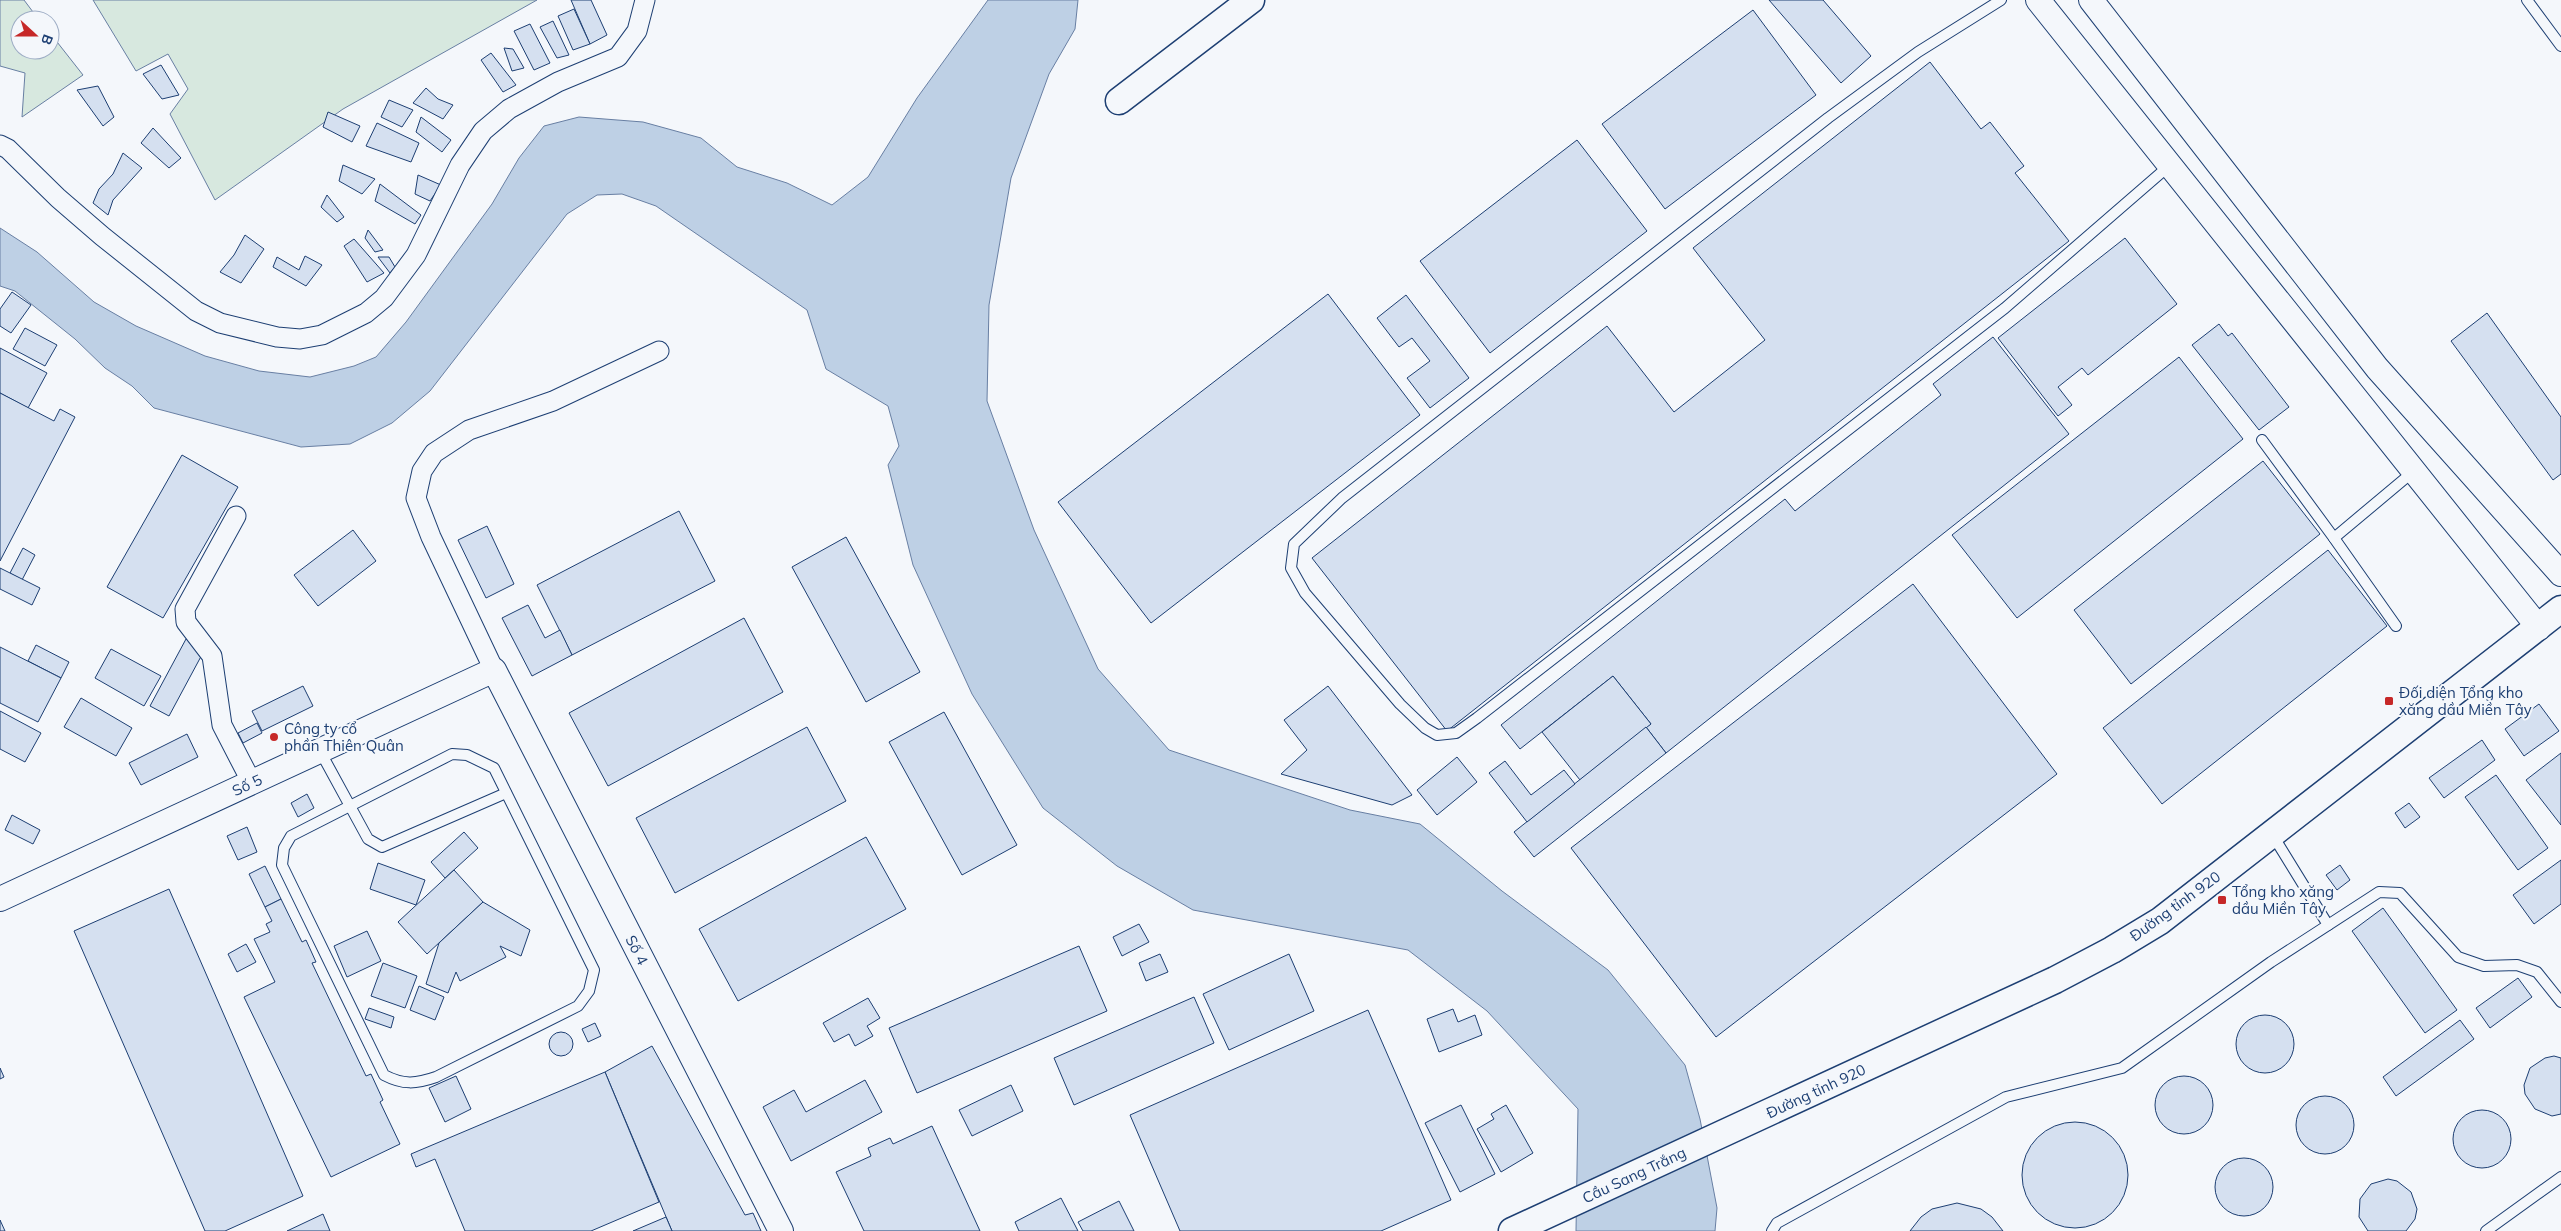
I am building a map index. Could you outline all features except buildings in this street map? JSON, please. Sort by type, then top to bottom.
[{"type":"main road","points":[[1119,101],[1250,0]]},
{"type":"main road","name":"Đường tỉnh 920","points":[[1741,1125],[2055,980],[2112,950],[2160,921],[2271,832],[2539,628],[2561,609]]},
{"type":"main road","name":"Cầu Sang Trắng","points":[[1519,1228],[1741,1125]]},
{"type":"street","points":[[0,145],[8,149],[58,198],[102,236],[196,311],[220,323],[277,337],[300,339],[322,335],[366,314],[384,298],[416,255],[460,165],[483,131],[509,109],[544,89],[618,57],[637,30],[645,0]]},
{"type":"street","points":[[2038,0],[2539,628]]},
{"type":"street","points":[[2091,0],[2377,368],[2561,574]]},
{"type":"street","points":[[494,670],[431,537],[416,498],[422,471],[434,453],[469,430],[553,401],[659,351]]},
{"type":"street","points":[[236,516],[186,609],[186,622],[212,656],[222,725],[252,783]]},
{"type":"street","name":"Số 5","points":[[0,899],[494,670]]},
{"type":"street","name":"Số 4","points":[[494,670],[781,1231]]},
{"type":"lane","points":[[2001,0],[1918,52],[1828,118],[1342,498],[1294,544],[1292,568],[1305,593],[1425,728],[1437,735],[1456,733],[1477,718],[2005,308],[2170,164]]},
{"type":"lane","points":[[2527,0],[2561,46]]},
{"type":"lane","points":[[2262,440],[2396,626]]},
{"type":"lane","points":[[2334,538],[2414,471]]},
{"type":"lane","points":[[320,751],[368,839],[382,847],[506,793]]},
{"type":"lane","points":[[452,754],[467,755],[494,768],[594,970],[589,991],[578,1006],[436,1077],[418,1084],[398,1082],[384,1075],[282,864],[284,848],[291,836],[349,806],[452,754]]},
{"type":"lane","points":[[2271,832],[2328,925]]},
{"type":"lane","points":[[1772,1231],[1777,1223],[2006,1097],[2122,1068],[2271,962],[2380,892],[2400,893],[2458,957],[2484,966],[2517,965],[2537,972],[2561,1002]]},
{"type":"lane","points":[[2486,1231],[2561,1177]]},
{"type":"shaded area","points":[[0,0],[24,0],[32,10],[10,10],[10,60],[60,60],[60,46],[83,75],[22,117],[25,73],[0,66]]},
{"type":"shaded area","points":[[93,0],[537,0],[343,109],[215,200],[170,114],[188,89],[168,54],[136,71]]},
{"type":"water","points":[[988,0],[1078,0],[1075,29],[1049,74],[1011,178],[989,305],[987,401],[1034,530],[1098,669],[1169,750],[1350,810],[1420,824],[1502,891],[1608,970],[1685,1065],[1700,1119],[1717,1208],[1715,1231],[1576,1231],[1578,1109],[1487,1011],[1408,950],[1193,910],[1117,866],[1043,808],[972,694],[913,565],[888,465],[899,446],[888,406],[826,369],[807,310],[656,206],[622,194],[597,195],[567,214],[430,391],[392,423],[350,444],[301,447],[154,408],[132,386],[105,368],[75,339],[15,291],[0,286],[0,228],[37,252],[94,302],[136,326],[205,356],[259,371],[310,377],[354,366],[376,357],[406,322],[492,204],[519,158],[544,126],[579,117],[643,122],[701,138],[737,167],[787,183],[832,205],[868,177],[917,98]]},
{"type":"place","name":"Đối diện Tổng kho xăng dầu Miền Tây","points":[[2389,701]]},
{"type":"place","name":"Công ty cổ phần Thiên Quân","points":[[274,737]]},
{"type":"place","name":"Tổng kho xăng dầu Miền Tây","points":[[2222,900]]}]
